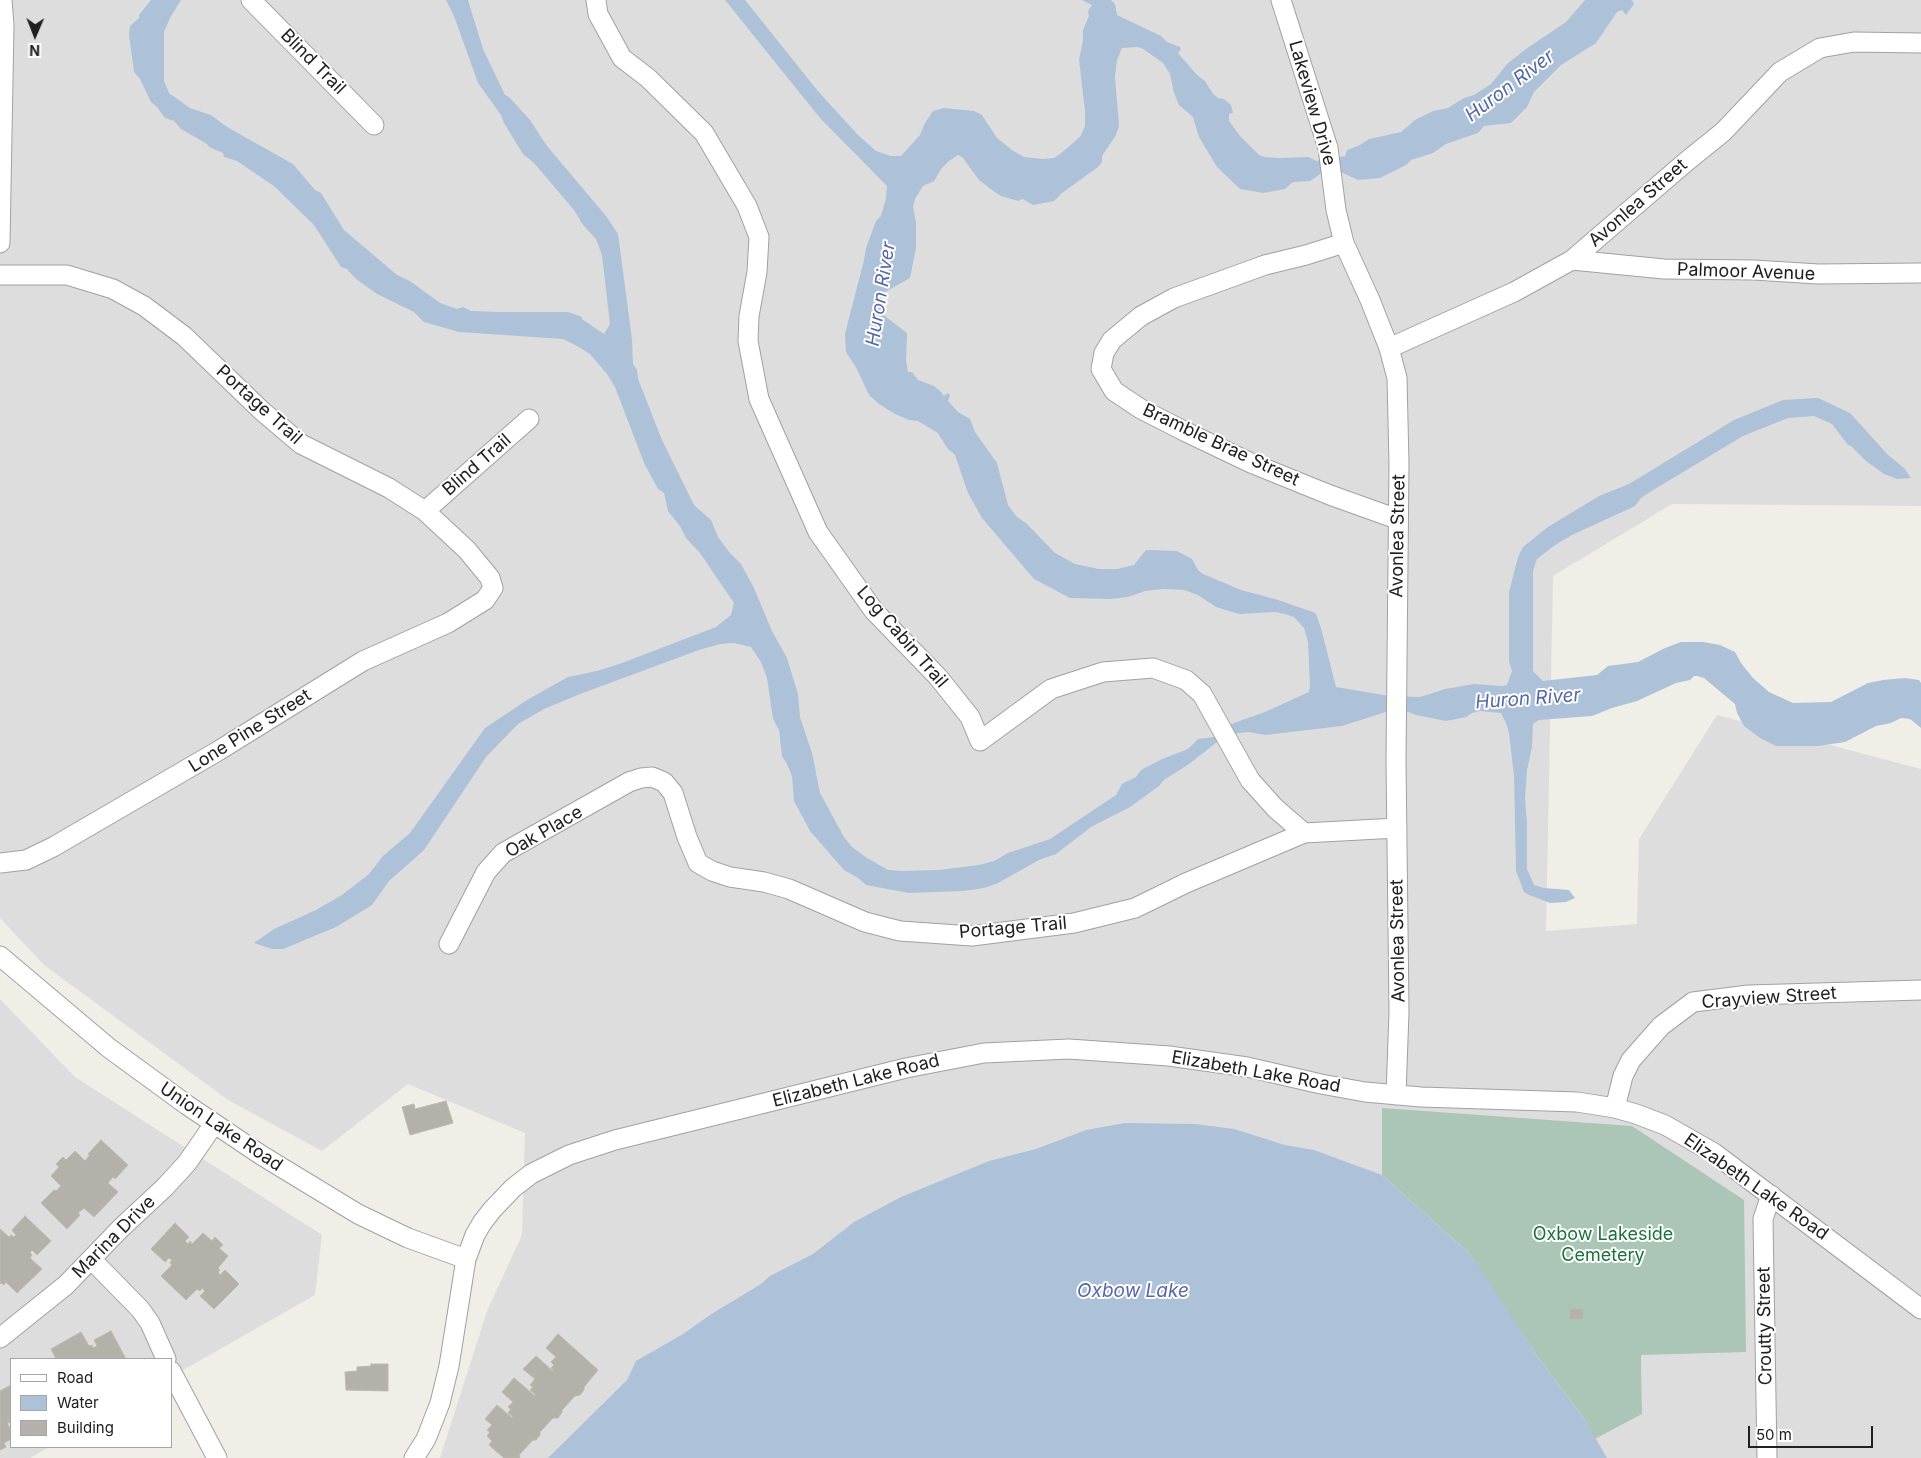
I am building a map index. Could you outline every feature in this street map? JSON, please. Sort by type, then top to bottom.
[{"type":"street","points":[[0,243],[4,25],[2,0]]},
{"type":"street","name":"Blind Trail","points":[[251,0],[374,125]]},
{"type":"street","name":"Log Cabin Trail","points":[[596,0],[598,14],[622,58],[648,78],[704,134],[747,206],[760,237],[757,272],[749,316],[748,341],[758,399],[818,532],[874,611],[938,677],[970,717],[980,741],[1052,689],[1103,672],[1153,668],[1186,680],[1202,694],[1250,780],[1275,808],[1304,833]]},
{"type":"street","name":"Lakeview Drive","points":[[1281,0],[1328,148],[1336,210],[1344,243],[1389,348]]},
{"type":"street","name":"Avonlea Street","points":[[1396,1095],[1399,1012],[1396,689],[1399,464],[1397,378],[1389,348],[1514,292],[1572,260],[1723,132],[1780,72],[1820,48],[1854,42],[1921,43]]},
{"type":"street","name":"Bramble Brae Street","points":[[1344,243],[1265,265],[1174,298],[1141,316],[1112,340],[1104,352],[1101,369],[1114,391],[1142,409],[1186,432],[1250,463],[1330,495],[1397,518]]},
{"type":"street","name":"Palmoor Avenue","points":[[1572,260],[1664,269],[1754,270],[1818,274],[1921,274]]},
{"type":"street","name":"Portage Trail","points":[[0,276],[67,275],[113,289],[144,306],[184,336],[262,411],[301,444],[389,488],[425,511],[467,550],[490,578],[493,588]]},
{"type":"street","name":"Blind Trail","points":[[425,511],[529,419]]},
{"type":"street","name":"Lone Pine Street","points":[[0,863],[26,860],[53,847],[218,752],[363,661],[448,623],[485,600],[493,588]]},
{"type":"street","name":"Portage Trail","points":[[652,777],[664,782],[673,793],[687,837],[698,863],[712,871],[730,877],[764,882],[789,889],[865,922],[900,931],[972,936],[1074,924],[1135,908],[1186,883],[1304,833]]},
{"type":"street","name":"Oak Place","points":[[449,944],[486,872],[503,854],[628,782],[652,777]]},
{"type":"street","points":[[1304,833],[1397,828]]},
{"type":"street","name":"Union Lake Road","points":[[0,956],[109,1048],[214,1124],[309,1186],[358,1214],[408,1238],[466,1259]]},
{"type":"street","name":"Crayview Street","points":[[1615,1108],[1623,1076],[1631,1060],[1661,1026],[1693,1002],[1749,995],[1921,990]]},
{"type":"street","name":"Elizabeth Lake Road","points":[[414,1458],[430,1430],[442,1397],[449,1366],[466,1259],[475,1235],[482,1223],[504,1198],[531,1174],[569,1155],[615,1140],[949,1058],[984,1053],[1028,1050],[1123,1052],[1219,1062],[1342,1088],[1396,1095],[1566,1101],[1615,1108],[1665,1124],[1714,1153],[1921,1309]]},
{"type":"street","name":"Marina Drive","points":[[0,1338],[52,1298],[187,1163],[214,1124]]},
{"type":"street","name":"Croutty Street","points":[[1767,1458],[1763,1219],[1770,1195]]},
{"type":"street","points":[[91,1259],[134,1302],[145,1316],[166,1358]]},
{"type":"street","points":[[172,1373],[217,1458]]},
{"type":"shaded area","points":[[0,0],[1921,0],[1921,506],[1672,504],[1553,576],[1546,931],[1637,924],[1639,839],[1717,715],[1921,769],[1921,1458],[1589,1458],[1595,1439],[1642,1414],[1641,1355],[1382,1108],[1382,1175],[1386,1227],[780,1458],[440,1458],[487,1311],[522,1235],[525,1133],[408,1084],[322,1151],[228,1100],[44,965],[0,918]]},
{"type":"shaded area","points":[[0,999],[75,1077],[322,1235],[315,1295],[172,1376],[172,1358],[10,1358],[10,1448],[47,1448],[30,1458],[0,1458]]},
{"type":"green space","name":"Oxbow Lakeside Cemetery","points":[[1382,1108],[1632,1126],[1744,1200],[1746,1352],[1641,1355],[1642,1414],[1595,1439],[1583,1417],[1537,1356],[1470,1254],[1382,1175]]},
{"type":"water","name":"Huron River","points":[[151,0],[181,0],[164,32],[164,81],[169,93],[190,108],[211,115],[227,127],[293,164],[315,190],[321,193],[344,230],[397,275],[410,281],[440,303],[457,309],[463,307],[471,311],[568,312],[582,317],[582,319],[604,334],[610,324],[602,255],[596,239],[534,163],[523,154],[501,115],[478,83],[454,16],[446,0],[468,0],[483,49],[505,95],[530,120],[547,146],[606,216],[618,234],[632,339],[633,364],[637,370],[638,379],[662,440],[694,505],[711,520],[718,537],[741,564],[753,586],[772,631],[787,658],[798,694],[800,717],[812,753],[820,793],[851,846],[888,870],[902,871],[938,870],[979,865],[1050,839],[1116,795],[1122,784],[1136,777],[1141,770],[1188,749],[1198,739],[1214,737],[1229,729],[1231,724],[1265,712],[1309,692],[1308,642],[1304,628],[1294,617],[1275,612],[1239,614],[1216,607],[1198,595],[1184,590],[1163,589],[1145,591],[1128,597],[1111,599],[1070,598],[1034,579],[982,518],[968,493],[955,455],[947,448],[938,433],[918,421],[909,420],[895,414],[879,404],[869,395],[857,369],[846,352],[845,334],[866,248],[876,221],[881,216],[887,186],[820,118],[725,0],[745,0],[817,90],[857,134],[876,151],[891,156],[901,156],[920,135],[933,111],[944,108],[974,111],[982,115],[997,138],[1024,157],[1054,158],[1060,154],[1080,137],[1085,126],[1079,60],[1083,30],[1089,16],[1088,11],[1092,5],[1082,0],[1111,0],[1115,4],[1117,15],[1180,47],[1181,49],[1178,53],[1197,75],[1205,81],[1213,94],[1231,105],[1233,113],[1229,114],[1229,121],[1240,136],[1259,155],[1281,158],[1308,157],[1317,161],[1345,156],[1347,150],[1369,139],[1401,132],[1415,120],[1433,111],[1448,108],[1464,98],[1474,95],[1491,84],[1508,63],[1566,22],[1585,0],[1632,0],[1634,4],[1626,15],[1622,10],[1617,12],[1596,43],[1561,65],[1534,92],[1527,107],[1511,123],[1484,126],[1478,133],[1446,144],[1433,153],[1411,160],[1406,165],[1380,178],[1358,180],[1343,173],[1322,173],[1310,181],[1293,182],[1285,189],[1263,193],[1240,189],[1217,167],[1199,137],[1193,117],[1179,105],[1170,74],[1163,63],[1138,47],[1122,48],[1117,60],[1115,77],[1119,126],[1098,167],[1054,201],[1033,205],[1023,199],[1018,201],[1001,196],[992,190],[979,180],[962,157],[958,155],[949,161],[934,181],[923,186],[915,199],[913,207],[916,222],[916,248],[910,278],[885,292],[881,299],[882,314],[907,333],[906,360],[908,372],[912,372],[918,380],[934,386],[944,396],[948,393],[950,395],[948,401],[958,412],[970,419],[975,432],[997,463],[1008,505],[1017,517],[1026,523],[1055,553],[1075,564],[1099,569],[1117,569],[1134,565],[1146,550],[1177,551],[1192,559],[1198,570],[1203,574],[1241,590],[1275,599],[1316,614],[1336,687],[1390,696],[1420,697],[1445,689],[1474,684],[1507,685],[1512,671],[1509,661],[1509,592],[1518,557],[1523,547],[1548,527],[1599,496],[1629,484],[1734,420],[1783,400],[1818,398],[1850,413],[1888,455],[1904,468],[1911,478],[1897,479],[1884,474],[1848,445],[1832,424],[1814,416],[1788,418],[1743,436],[1650,492],[1641,498],[1635,506],[1572,535],[1537,559],[1533,571],[1533,671],[1543,681],[1597,675],[1608,666],[1638,662],[1681,642],[1703,642],[1720,645],[1735,652],[1753,678],[1769,692],[1793,703],[1831,702],[1868,683],[1883,680],[1905,678],[1919,680],[1921,683],[1921,728],[1910,719],[1901,718],[1891,723],[1876,726],[1845,742],[1818,746],[1776,746],[1760,738],[1744,726],[1737,713],[1735,704],[1704,678],[1697,676],[1690,680],[1676,683],[1637,701],[1592,716],[1539,720],[1533,724],[1532,747],[1527,770],[1525,799],[1527,869],[1534,885],[1544,888],[1569,890],[1575,898],[1566,902],[1550,903],[1524,892],[1516,871],[1514,776],[1509,733],[1501,713],[1480,711],[1466,717],[1446,721],[1408,712],[1389,711],[1342,726],[1265,735],[1249,732],[1230,734],[1164,780],[1159,786],[1130,807],[1091,827],[1056,854],[1039,860],[998,883],[984,888],[963,891],[909,893],[866,885],[844,870],[810,831],[794,801],[792,776],[782,756],[779,730],[773,719],[767,678],[761,662],[751,647],[733,643],[720,644],[580,694],[544,709],[518,724],[486,757],[424,850],[389,881],[372,905],[336,927],[283,949],[272,949],[254,943],[274,929],[316,910],[342,895],[369,874],[383,856],[410,833],[485,728],[527,700],[568,677],[622,663],[716,627],[731,615],[734,603],[700,553],[686,538],[680,526],[668,511],[664,493],[658,489],[644,463],[615,387],[590,354],[563,339],[459,332],[424,322],[414,312],[377,294],[356,279],[347,269],[341,267],[314,225],[274,186],[237,161],[224,157],[223,153],[209,147],[181,129],[174,121],[165,118],[151,102],[140,79],[134,72],[129,35],[130,26],[139,18],[139,15]]},
{"type":"water","name":"Oxbow Lake","points":[[1125,1123],[1195,1124],[1234,1129],[1285,1145],[1314,1150],[1382,1175],[1470,1254],[1537,1356],[1583,1417],[1607,1458],[548,1458],[627,1380],[636,1361],[683,1334],[761,1284],[770,1276],[813,1254],[854,1222],[901,1197],[989,1161],[1036,1149],[1086,1130]]},
{"type":"building","points":[[446,1101],[453,1123],[410,1135],[402,1107],[414,1104],[415,1109]]},
{"type":"building","points":[[101,1140],[128,1165],[115,1179],[113,1177],[108,1183],[118,1192],[94,1217],[84,1208],[78,1213],[80,1215],[67,1229],[41,1203],[61,1186],[51,1176],[59,1167],[56,1164],[63,1157],[66,1160],[75,1151],[85,1161],[90,1155],[88,1154]]},
{"type":"building","points":[[25,1216],[51,1241],[37,1255],[32,1250],[30,1253],[32,1255],[30,1258],[42,1269],[17,1293],[6,1282],[4,1285],[0,1284],[0,1229],[9,1237],[11,1235],[14,1237],[16,1235],[12,1230]]},
{"type":"building","points":[[175,1223],[189,1237],[185,1241],[188,1244],[190,1241],[192,1244],[203,1233],[212,1241],[215,1237],[223,1245],[219,1248],[228,1256],[218,1268],[220,1270],[218,1272],[220,1275],[225,1270],[239,1284],[214,1309],[200,1296],[205,1291],[202,1288],[200,1291],[197,1289],[186,1300],[161,1276],[172,1265],[170,1263],[172,1260],[169,1258],[165,1262],[151,1249]]},
{"type":"building","points":[[1570,1309],[1583,1309],[1583,1319],[1570,1319]]},
{"type":"building","points":[[111,1331],[125,1358],[56,1358],[51,1349],[81,1332],[89,1346],[92,1345],[93,1348],[97,1346],[94,1340]]},
{"type":"building","points":[[558,1334],[598,1370],[580,1395],[575,1396],[562,1410],[558,1418],[553,1418],[540,1432],[536,1440],[533,1440],[519,1455],[520,1458],[504,1458],[489,1445],[492,1441],[487,1436],[490,1432],[487,1430],[492,1425],[485,1419],[497,1405],[513,1417],[508,1413],[511,1409],[508,1407],[513,1402],[502,1392],[514,1378],[536,1395],[530,1390],[533,1387],[530,1385],[535,1379],[523,1369],[536,1356],[556,1374],[551,1368],[554,1365],[551,1362],[556,1357],[546,1348]]},
{"type":"building","points":[[371,1364],[388,1364],[388,1391],[346,1390],[345,1372],[357,1371],[357,1367],[371,1366]]},
{"type":"building","points":[[10,1386],[10,1422],[7,1423],[10,1428],[10,1440],[4,1443],[6,1447],[0,1450],[0,1391]]}]
